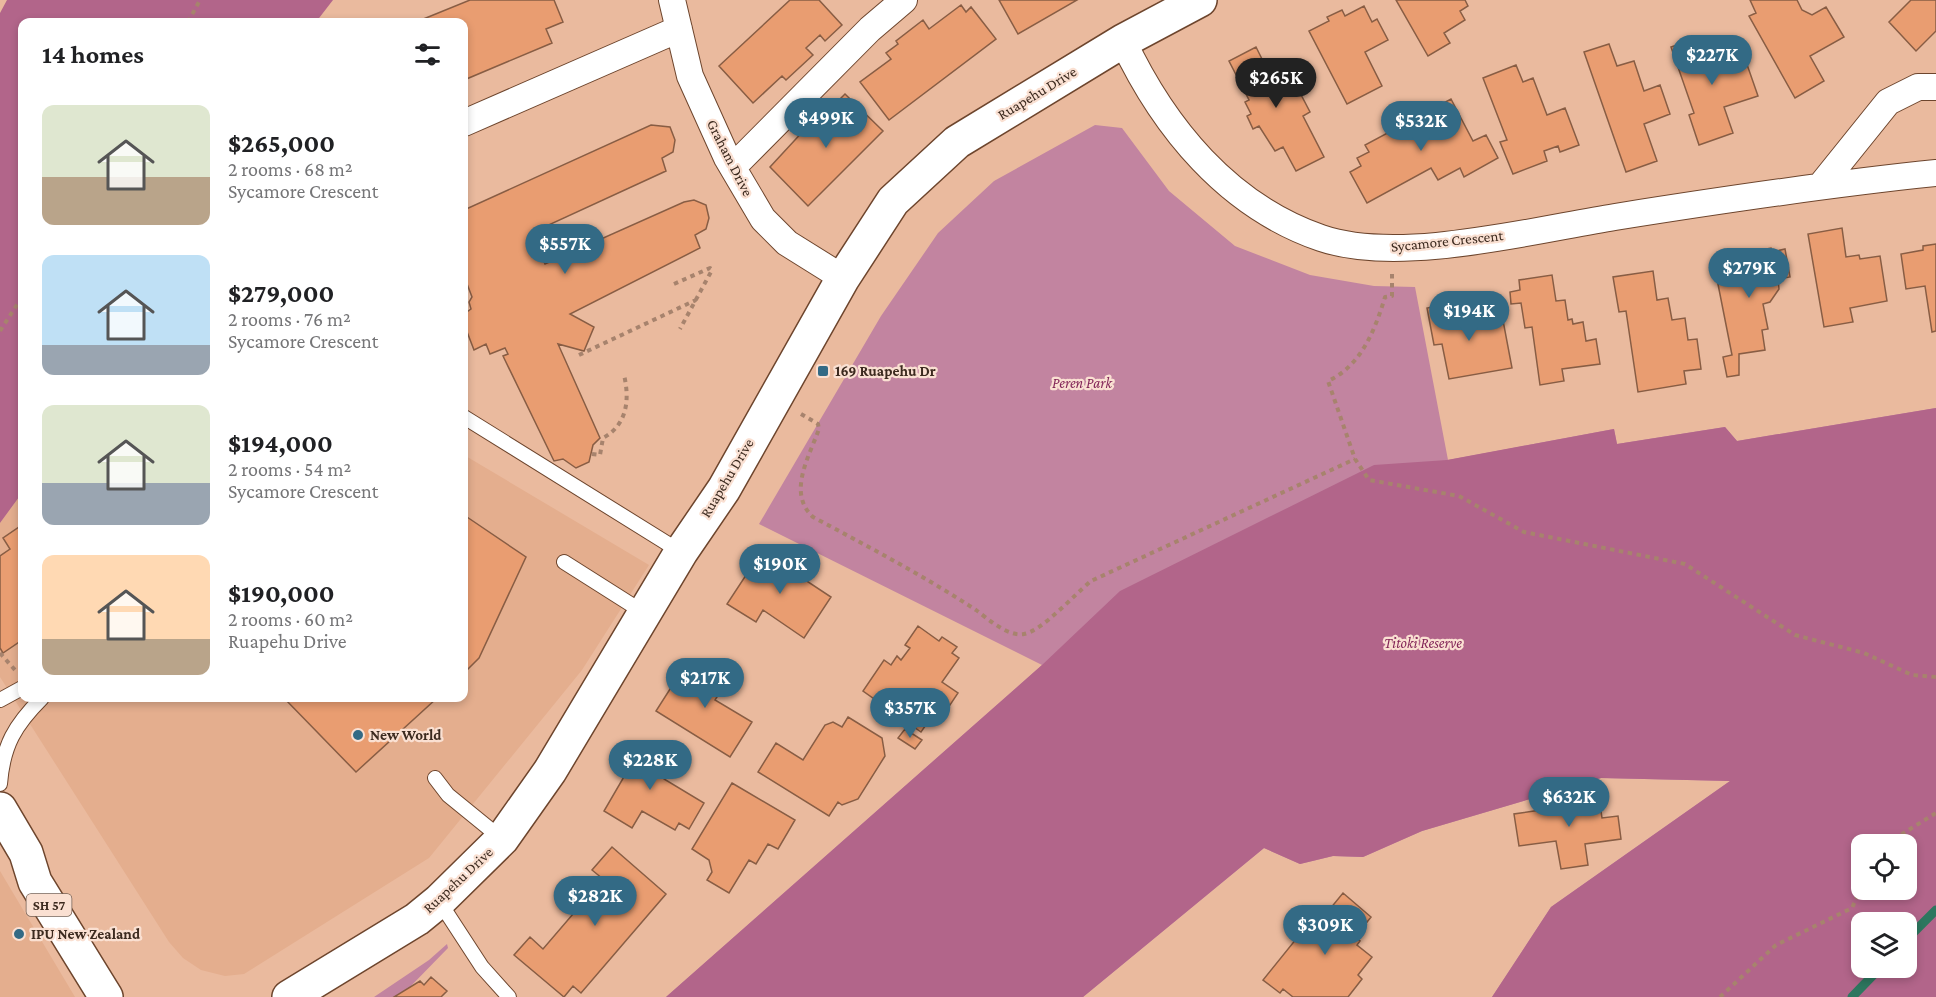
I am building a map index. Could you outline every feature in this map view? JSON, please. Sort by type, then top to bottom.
[{"type":"main road","name":"Ruapehu Drive","points":[[289,997],[417,919],[439,901],[502,839],[550,771],[681,552],[724,489],[773,398],[843,278],[893,201],[957,142],[1123,41],[1200,0]]},
{"type":"main road","name":"SH 57","points":[[1,800],[26,853],[35,882],[106,997]]},
{"type":"street","name":"Graham Drive","points":[[672,0],[690,76],[733,167],[763,219],[787,243],[843,278]]},
{"type":"street","points":[[733,167],[870,29],[904,0]]},
{"type":"street","points":[[468,121],[679,29]]},
{"type":"street","name":"Sycamore Crescent","points":[[1123,41],[1138,73],[1192,151],[1230,188],[1275,217],[1323,239],[1390,249],[1459,242],[1822,184],[1936,173]]},
{"type":"street","points":[[1822,184],[1888,102],[1918,87],[1936,87]]},
{"type":"lane","points":[[468,419],[681,552]]},
{"type":"lane","points":[[564,562],[646,614]]},
{"type":"lane","points":[[0,700],[18,685]]},
{"type":"lane","points":[[1,800],[3,759],[14,730],[38,702]]},
{"type":"lane","points":[[435,778],[448,795],[502,839]]},
{"type":"lane","points":[[439,901],[472,953],[509,997]]},
{"type":"path","points":[[190,18],[201,0]]},
{"type":"path","points":[[1390,249],[1392,296],[1384,297],[1375,331],[1344,373],[1328,381],[1355,459],[1369,480],[1459,496],[1524,532],[1685,564],[1795,635],[1864,653],[1912,675],[1936,677]]},
{"type":"path","points":[[674,284],[710,268],[712,270],[680,329]]},
{"type":"path","points":[[579,355],[696,300]]},
{"type":"path","points":[[0,331],[18,303]]},
{"type":"path","points":[[592,454],[600,455],[603,438],[615,432],[622,421],[628,391],[624,375]]},
{"type":"path","points":[[773,398],[818,424],[819,429],[799,494],[805,509],[813,517],[930,580],[1005,629],[1021,635],[1038,630],[1069,598],[1091,581],[1355,459]]},
{"type":"path","points":[[0,653],[7,659],[18,678]]},
{"type":"path","points":[[1902,834],[1936,813]]},
{"type":"path","points":[[1720,997],[1776,945],[1852,908],[1856,900]]},
{"type":"shaded area","points":[[468,457],[649,565],[582,670],[429,858],[244,974],[225,976],[201,970],[183,958],[169,942],[0,677],[0,523],[18,498],[18,702],[468,702]]},
{"type":"shaded area","name":"IPU New Zealand","points":[[0,871],[75,997],[0,997]]},
{"type":"green space","points":[[7,0],[333,0],[319,18],[18,18],[18,498],[0,523],[0,13]]},
{"type":"green space","name":"Titoki Reserve","points":[[1095,125],[1122,128],[1169,191],[1235,246],[1310,275],[1374,286],[1415,287],[1448,460],[1614,429],[1617,444],[1725,427],[1737,441],[1936,408],[1936,997],[1492,997],[1551,907],[1730,781],[1601,778],[1422,831],[1363,857],[1333,856],[1300,864],[1264,848],[1083,997],[666,997],[1042,665],[759,524],[881,316],[938,233],[994,181]]},
{"type":"green space","name":"Titoki Reserve","points":[[1936,408],[1936,997],[1492,997],[1551,907],[1730,781],[1601,778],[1422,831],[1363,857],[1333,856],[1300,864],[1264,848],[1083,997],[666,997],[1042,665],[1120,591],[1374,465],[1447,460],[1614,429],[1617,444],[1725,427],[1737,441]]},
{"type":"green space","points":[[447,944],[448,948],[408,989],[394,997],[374,997],[429,960]]},
{"type":"building","points":[[470,0],[554,0],[563,22],[546,29],[552,43],[468,78],[468,18],[426,18]]},
{"type":"building","points":[[790,0],[819,0],[842,25],[825,41],[820,35],[806,48],[813,55],[786,80],[782,76],[753,103],[719,66]]},
{"type":"building","points":[[999,0],[1077,0],[1018,34]]},
{"type":"building","points":[[1396,0],[1465,0],[1468,6],[1460,11],[1465,20],[1444,33],[1450,43],[1428,56]]},
{"type":"building","points":[[1750,0],[1797,0],[1802,10],[1812,15],[1826,7],[1844,37],[1810,56],[1824,81],[1795,98],[1749,16],[1756,13]]},
{"type":"building","points":[[1911,0],[1936,0],[1936,31],[1916,51],[1889,22]]},
{"type":"building","points":[[961,5],[966,12],[971,7],[996,39],[889,120],[860,82],[891,59],[886,53],[898,44],[896,41],[923,20],[929,29]]},
{"type":"building","points":[[1364,6],[1372,22],[1377,19],[1388,40],[1365,52],[1382,86],[1347,104],[1309,31],[1329,21],[1327,17],[1342,10],[1345,16]]},
{"type":"building","points":[[1701,37],[1706,50],[1721,45],[1726,59],[1743,53],[1758,96],[1724,107],[1733,133],[1699,145],[1689,115],[1694,113],[1671,47]]},
{"type":"building","points":[[1609,44],[1617,66],[1634,61],[1644,91],[1660,85],[1670,114],[1644,124],[1657,161],[1626,172],[1584,52]]},
{"type":"building","points":[[1256,47],[1265,65],[1272,61],[1289,94],[1298,89],[1310,112],[1303,116],[1324,157],[1296,171],[1283,147],[1275,151],[1259,126],[1253,129],[1247,116],[1251,114],[1245,102],[1249,100],[1229,61]]},
{"type":"building","points":[[1516,65],[1523,82],[1533,78],[1547,115],[1565,108],[1579,145],[1560,152],[1558,146],[1544,151],[1547,161],[1513,174],[1500,142],[1507,140],[1483,78]]},
{"type":"building","points":[[845,94],[883,131],[808,206],[770,167],[818,115],[821,118]]},
{"type":"building","points":[[1451,99],[1473,141],[1486,135],[1498,158],[1464,177],[1460,168],[1438,180],[1431,168],[1367,203],[1350,172],[1361,166],[1357,158],[1369,152],[1365,145]]},
{"type":"building","points":[[651,125],[670,127],[675,140],[673,152],[662,158],[666,171],[531,233],[545,264],[684,202],[694,200],[706,205],[709,218],[706,229],[695,235],[700,248],[570,314],[594,327],[584,351],[558,344],[600,438],[593,445],[589,462],[576,468],[563,459],[554,461],[503,356],[508,354],[505,348],[490,354],[486,344],[474,350],[468,334],[468,311],[471,309],[469,302],[472,297],[468,286],[468,208]]},
{"type":"building","points":[[1842,228],[1846,257],[1859,255],[1860,259],[1880,256],[1887,301],[1850,308],[1853,322],[1824,327],[1808,234]]},
{"type":"building","points":[[1936,244],[1936,331],[1932,332],[1925,286],[1906,289],[1901,254],[1923,250],[1923,246]]},
{"type":"building","points":[[1771,248],[1772,252],[1785,249],[1790,277],[1778,279],[1779,289],[1770,302],[1763,304],[1768,329],[1762,330],[1765,350],[1739,354],[1739,375],[1727,377],[1723,357],[1732,355],[1714,264],[1740,259],[1739,254]]},
{"type":"building","points":[[1653,271],[1657,300],[1668,298],[1672,320],[1685,318],[1688,340],[1697,339],[1701,369],[1684,371],[1686,384],[1638,392],[1626,311],[1619,312],[1613,277]]},
{"type":"building","points":[[1552,275],[1556,301],[1565,300],[1568,320],[1572,319],[1573,324],[1583,322],[1586,341],[1596,339],[1600,364],[1562,369],[1564,381],[1540,385],[1532,327],[1525,328],[1521,303],[1511,304],[1510,292],[1520,290],[1519,280]]},
{"type":"building","points":[[1460,302],[1463,322],[1502,315],[1512,368],[1449,379],[1442,344],[1434,345],[1427,308]]},
{"type":"building","points":[[468,518],[526,557],[479,658],[468,669]]},
{"type":"building","points":[[18,528],[18,643],[3,653],[0,648],[0,556],[10,549],[3,538]]},
{"type":"building","points":[[777,547],[799,562],[793,572],[831,597],[804,638],[763,610],[756,622],[727,604],[752,566],[761,571]]},
{"type":"building","points":[[918,626],[939,641],[942,637],[957,647],[952,653],[959,658],[942,682],[958,693],[942,717],[935,712],[921,732],[863,691],[884,660],[891,665],[897,656],[901,660],[910,648],[905,645]]},
{"type":"building","points":[[693,661],[707,670],[710,666],[729,678],[715,700],[752,722],[730,757],[656,711],[672,686],[677,688]]},
{"type":"building","name":"New World","points":[[288,702],[433,702],[356,772]]},
{"type":"building","points":[[848,717],[882,738],[885,756],[858,799],[842,805],[838,802],[829,816],[758,772],[776,743],[803,760],[825,725],[833,722],[842,727]]},
{"type":"building","points":[[905,729],[922,740],[915,749],[898,738]]},
{"type":"building","points":[[628,741],[652,741],[659,752],[664,779],[704,803],[689,829],[679,823],[675,830],[642,811],[632,828],[604,811],[625,775],[622,752]]},
{"type":"building","points":[[732,783],[795,820],[778,849],[768,844],[756,864],[749,860],[729,893],[707,880],[712,872],[709,860],[692,849]]},
{"type":"building","points":[[1598,790],[1602,818],[1618,816],[1621,839],[1585,844],[1588,865],[1561,869],[1556,841],[1519,846],[1514,814],[1567,806],[1565,794]]},
{"type":"building","points":[[612,847],[666,894],[581,993],[573,986],[564,997],[514,955],[530,937],[543,949],[603,879],[592,870]]},
{"type":"building","points":[[1343,893],[1371,917],[1355,937],[1360,941],[1357,945],[1372,957],[1358,975],[1362,979],[1348,997],[1293,997],[1283,989],[1280,993],[1263,980],[1301,933],[1307,937]]},
{"type":"building","points":[[431,977],[447,991],[441,997],[394,997],[420,981],[424,985]]},
{"type":"waterway","points":[[1917,929],[1936,910]]},
{"type":"waterway","points":[[1852,997],[1870,978]]},
{"type":"place","name":"169 Ruapehu Dr","points":[[823,371]]},
{"type":"place","name":"New World","points":[[358,735]]},
{"type":"place","name":"IPU New Zealand","points":[[19,934]]},
{"type":"park label","name":"Peren Park","points":[[1082,383]]}]
